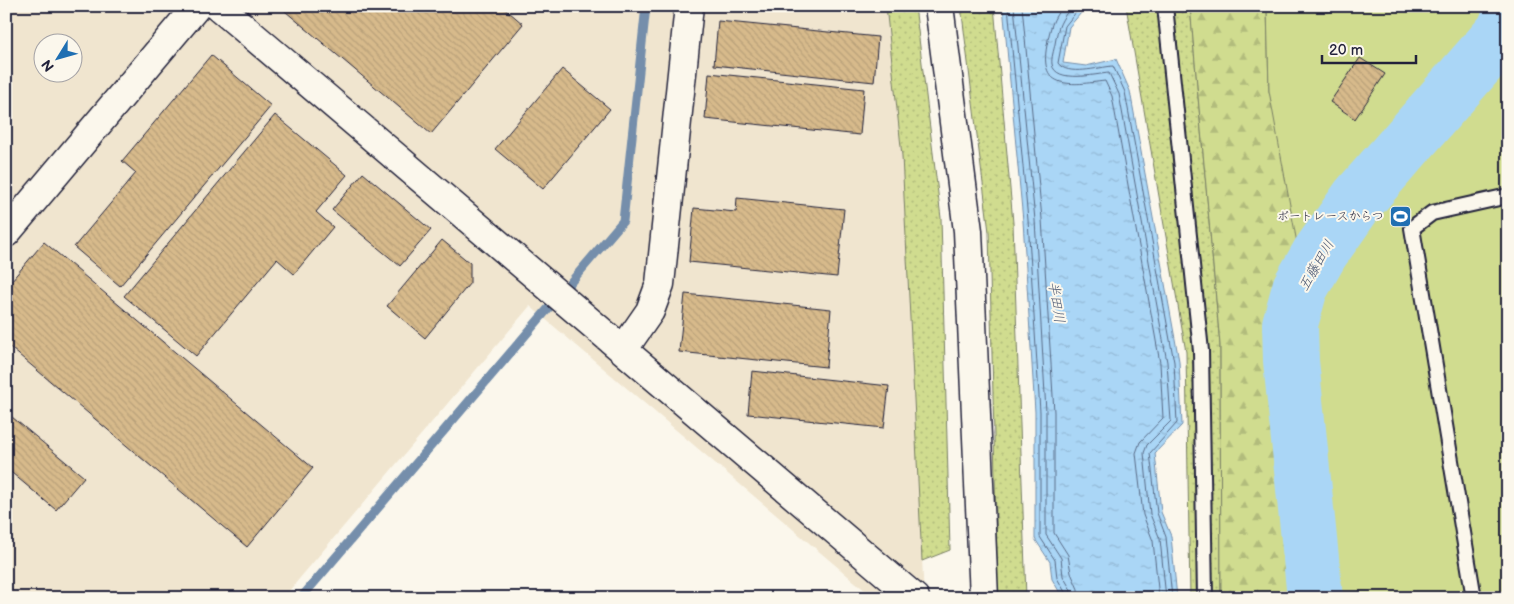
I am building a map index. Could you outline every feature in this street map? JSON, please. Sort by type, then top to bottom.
[{"type":"street","points":[[6,233],[197,6]]},
{"type":"street","points":[[218,6],[915,598]]},
{"type":"street","points":[[623,350],[650,311],[660,284],[689,6]]},
{"type":"street","points":[[938,6],[968,231],[984,598]]},
{"type":"lane","points":[[1165,6],[1200,351],[1205,598]]},
{"type":"lane","points":[[1474,598],[1412,228],[1432,213],[1508,196]]},
{"type":"shaded area","points":[[6,6],[886,6],[902,156],[924,598],[874,598],[530,306],[283,598],[6,598]]},
{"type":"green space","points":[[886,6],[915,6],[941,218],[950,550],[922,561],[902,156]]},
{"type":"green space","points":[[961,6],[994,6],[1013,223],[1026,598],[998,598],[989,232]]},
{"type":"green space","points":[[1126,6],[1190,6],[1220,345],[1221,598],[1190,598],[1186,352]]},
{"type":"green space","points":[[1190,6],[1267,6],[1269,91],[1405,598],[1221,598],[1220,345]]},
{"type":"green space","name":"ボートレースからつ","points":[[1267,6],[1508,6],[1508,598],[1337,598],[1315,341],[1269,91]]},
{"type":"water","name":"半田川","points":[[1003,6],[1087,6],[1069,27],[1063,63],[1086,66],[1116,59],[1130,91],[1179,361],[1182,425],[1155,453],[1161,512],[1171,536],[1177,598],[1059,598],[1060,593],[1052,579],[1050,562],[1035,539],[1035,412],[1023,221]]},
{"type":"building","points":[[279,6],[502,6],[523,24],[431,134]]},
{"type":"building","points":[[1325,6],[1372,6],[1326,12]]},
{"type":"building","points":[[718,21],[878,37],[874,82],[714,65]]},
{"type":"building","points":[[211,55],[271,106],[120,286],[74,247],[136,173],[122,161]]},
{"type":"building","points":[[1360,58],[1385,74],[1355,119],[1330,102]]},
{"type":"building","points":[[562,69],[610,109],[543,189],[495,149]]},
{"type":"building","points":[[709,73],[864,89],[860,135],[705,119]]},
{"type":"building","points":[[275,115],[347,175],[316,212],[333,227],[294,274],[277,259],[196,356],[124,296]]},
{"type":"building","points":[[363,173],[431,230],[400,266],[332,210]]},
{"type":"building","points":[[737,198],[844,209],[837,277],[689,262],[694,208],[736,212]]},
{"type":"building","points":[[442,240],[470,263],[470,283],[425,338],[387,306]]},
{"type":"building","points":[[44,242],[313,468],[247,547],[6,344],[6,287]]},
{"type":"building","points":[[685,294],[831,309],[826,367],[679,352]]},
{"type":"building","points":[[752,371],[889,386],[884,428],[748,414]]},
{"type":"building","points":[[6,412],[84,477],[56,510],[6,468]]},
{"type":"waterway","points":[[301,598],[623,221],[646,6]]},
{"type":"waterway","name":"五藤田川","points":[[1315,598],[1291,361],[1290,324],[1300,288],[1320,253],[1358,199],[1503,33],[1508,22]]},
{"type":"place","name":"ボートレースからつ","points":[[1400,216]]}]
